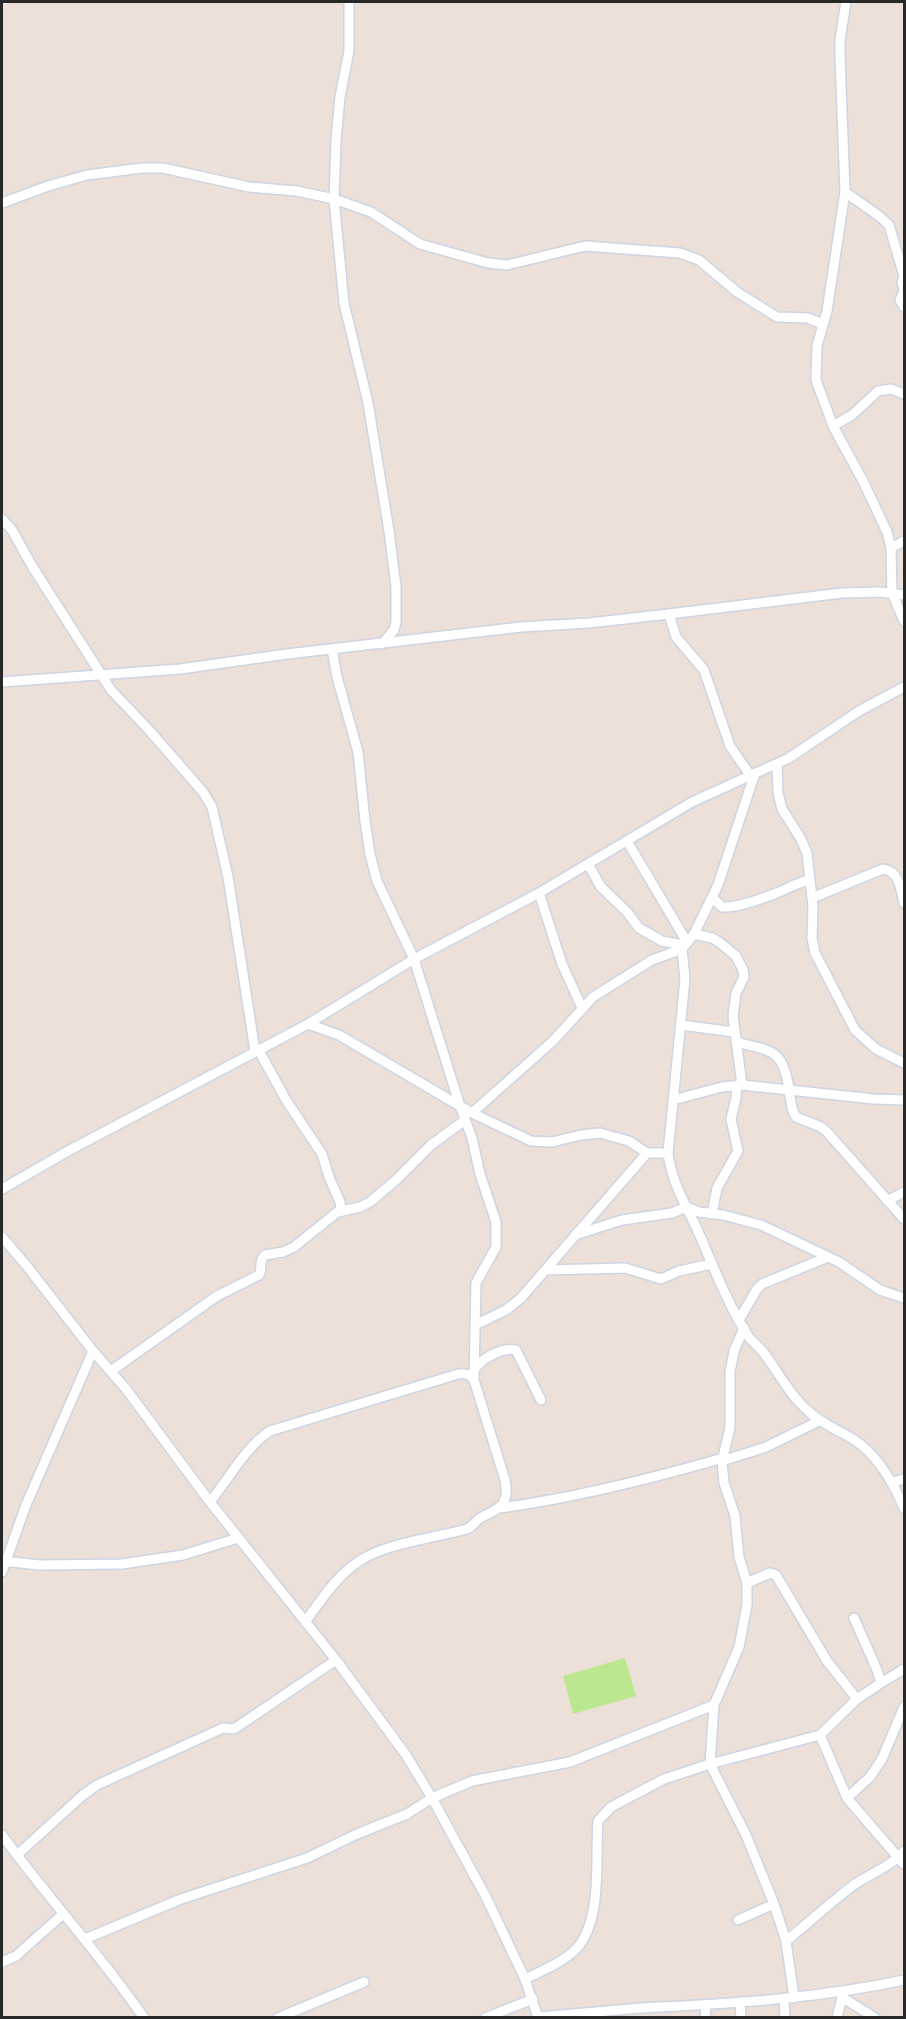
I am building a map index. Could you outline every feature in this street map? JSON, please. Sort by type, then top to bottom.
[{"type":"street","points":[[349,2],[349,51],[340,97],[334,200],[344,303],[368,403],[389,531],[397,602],[394,630],[382,644]]},
{"type":"street","points":[[846,2],[840,40],[845,192],[828,303],[816,357],[816,380],[833,426],[887,532],[891,548],[892,593],[904,621]]},
{"type":"street","points":[[2,203],[87,175],[142,168],[163,168],[240,186],[297,191],[334,200],[371,212],[420,244],[488,263],[507,265],[585,246],[680,253],[699,260],[737,292],[777,317],[808,318],[822,324]]},
{"type":"street","points":[[845,192],[889,225],[904,276],[902,283],[904,290],[900,300],[904,307]]},
{"type":"street","points":[[833,426],[852,415],[878,391],[891,389],[904,393]]},
{"type":"street","points":[[2,519],[19,540],[33,566],[117,698],[149,730],[203,792],[212,807],[228,877],[257,1050],[286,1100],[322,1154],[341,1209],[294,1247],[284,1252],[265,1255],[261,1261],[259,1275],[217,1296],[111,1371]]},
{"type":"street","points":[[891,548],[904,541]]},
{"type":"street","points":[[2,682],[180,669],[287,654],[521,627],[582,624],[842,593],[904,595]]},
{"type":"street","points":[[669,614],[676,636],[704,670],[730,746],[753,774]]},
{"type":"street","points":[[396,622],[400,634],[409,641]]},
{"type":"street","points":[[332,649],[340,690],[358,752],[370,854],[379,885],[414,959],[460,1106]]},
{"type":"street","points":[[2,1189],[308,1024],[414,959],[539,893],[692,802],[777,764],[859,711],[904,687]]},
{"type":"street","points":[[777,764],[779,802],[785,816],[805,846],[809,859],[812,938],[815,953],[850,1022],[861,1036],[876,1048],[904,1062]]},
{"type":"street","points":[[753,774],[718,885],[686,942],[685,979],[668,1153],[686,1207],[750,1339],[765,1354],[794,1396],[819,1421],[860,1444],[893,1482],[904,1508]]},
{"type":"street","points":[[627,841],[686,942]]},
{"type":"street","points":[[588,864],[601,887],[627,912],[639,928],[662,941],[719,942],[741,963],[744,977],[736,993],[733,1016],[739,1085],[731,1119],[738,1151],[717,1188],[712,1214]]},
{"type":"street","points":[[812,898],[882,869],[896,876],[904,903]]},
{"type":"street","points":[[712,897],[722,907],[730,907],[810,880]]},
{"type":"street","points":[[539,893],[562,964],[582,1008]]},
{"type":"street","points":[[338,1212],[370,1202],[431,1145],[469,1116],[546,1048],[593,998],[646,963],[686,942]]},
{"type":"street","points":[[308,1024],[339,1035],[460,1106],[469,1116],[531,1141],[552,1142],[600,1133],[618,1136],[646,1153],[668,1153]]},
{"type":"street","points":[[681,1025],[735,1037],[776,1054],[782,1061],[795,1116],[822,1127],[904,1219]]},
{"type":"street","points":[[673,1100],[722,1087],[739,1085],[904,1100]]},
{"type":"street","points":[[469,1116],[480,1174],[493,1210],[497,1231],[493,1253],[477,1283],[474,1380],[505,1480],[506,1496],[500,1508]]},
{"type":"street","points":[[475,1325],[513,1305],[646,1153]]},
{"type":"street","points":[[887,1201],[904,1192]]},
{"type":"street","points":[[575,1235],[622,1220],[672,1213],[686,1207],[699,1212],[729,1216],[761,1225],[839,1262],[880,1290],[904,1298]]},
{"type":"street","points":[[2,1237],[111,1371],[238,1538],[336,1660],[406,1755],[486,1897],[525,1979],[538,2017],[841,1995],[904,1980]]},
{"type":"street","points":[[785,2018],[789,1998],[786,1941],[774,1904],[746,1835],[710,1764],[714,1705],[739,1647],[747,1605],[747,1583],[740,1557],[735,1515],[724,1483],[723,1460],[730,1428],[729,1391],[734,1351],[742,1324],[757,1289],[762,1284],[828,1257]]},
{"type":"street","points":[[546,1270],[625,1268],[661,1279],[679,1270],[712,1264]]},
{"type":"street","points":[[474,1370],[483,1359],[507,1349],[516,1350],[541,1400]]},
{"type":"street","points":[[2,1572],[4,1561],[27,1505],[93,1351]]},
{"type":"street","points":[[210,1502],[244,1456],[270,1431],[458,1374],[465,1373],[474,1380]]},
{"type":"street","points":[[305,1622],[334,1583],[359,1561],[384,1550],[467,1530],[479,1518],[500,1508],[527,1505],[657,1477],[723,1460],[766,1447],[819,1421]]},
{"type":"street","points":[[893,1482],[904,1479]]},
{"type":"street","points":[[4,1561],[40,1565],[122,1564],[183,1555],[238,1538]]},
{"type":"street","points":[[747,1583],[770,1573],[776,1575],[827,1661],[857,1699]]},
{"type":"street","points":[[854,1618],[881,1683]]},
{"type":"street","points":[[16,1855],[97,1785],[223,1728],[234,1729],[336,1660]]},
{"type":"street","points":[[525,1979],[564,1958],[581,1942],[595,1906],[598,1821],[611,1807],[664,1779],[710,1764],[820,1735],[857,1699],[904,1669]]},
{"type":"street","points":[[86,1939],[181,1899],[307,1858],[357,1834],[407,1814],[432,1798],[472,1780],[570,1762],[714,1705]]},
{"type":"street","points":[[847,1798],[870,1777],[882,1759],[904,1707]]},
{"type":"street","points":[[786,1941],[853,1886],[902,1858],[847,1798],[820,1735]]},
{"type":"street","points":[[2,1835],[63,1914],[86,1939],[144,2018]]},
{"type":"street","points":[[738,1920],[774,1904]]},
{"type":"street","points":[[2,1962],[16,1956],[63,1914]]},
{"type":"street","points":[[279,2018],[364,1982]]},
{"type":"street","points":[[837,2018],[841,1995]]},
{"type":"street","points":[[841,1995],[875,2018]]},
{"type":"street","points":[[484,2018],[533,1999]]},
{"type":"street","points":[[740,2003],[741,2018]]},
{"type":"street","points":[[705,2018],[706,2006]]},
{"type":"street","points":[[658,2018],[660,2007]]},
{"type":"green space","points":[[625,1658],[636,1696],[573,1714],[563,1676]]}]
